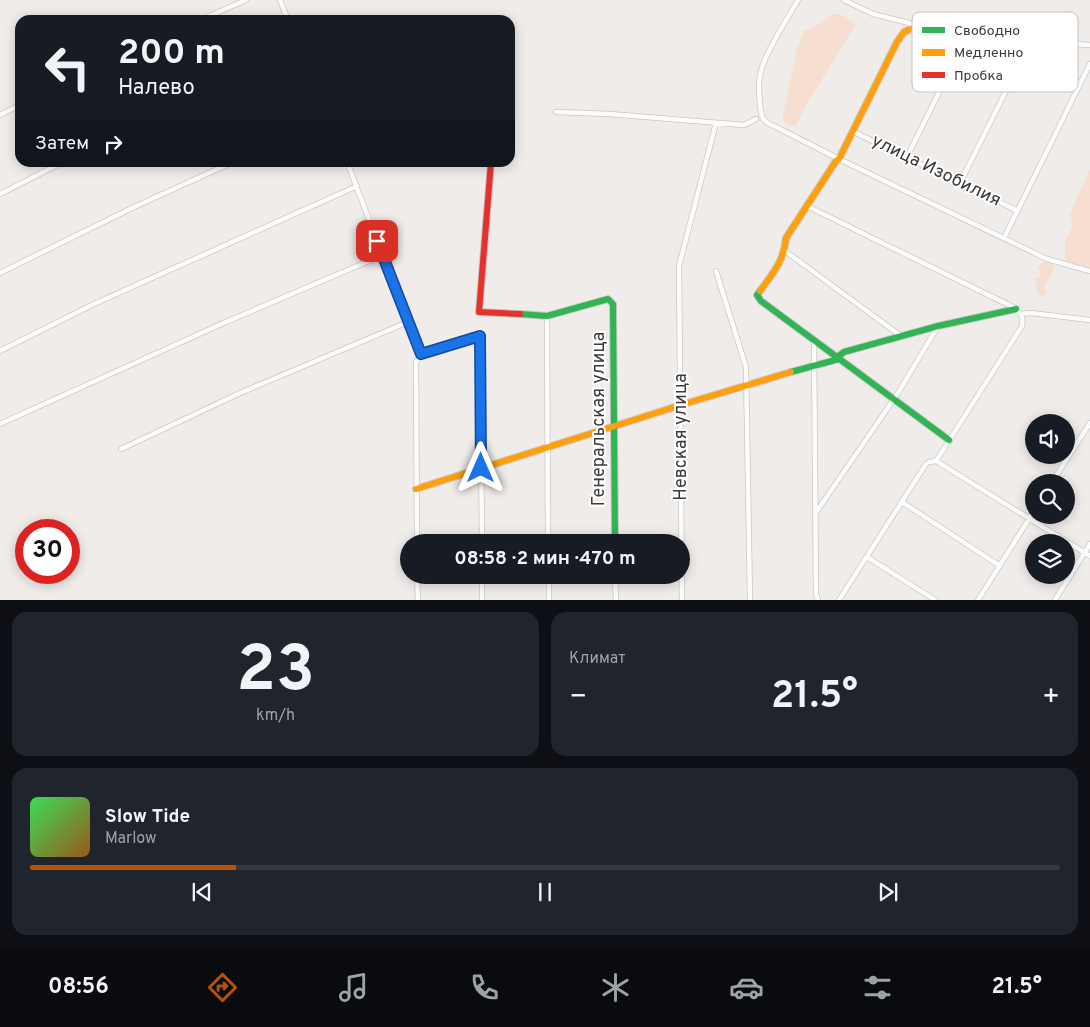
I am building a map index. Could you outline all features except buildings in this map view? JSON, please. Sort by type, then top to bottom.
[{"type":"street","points":[[212,15],[246,0]]},
{"type":"street","points":[[280,0],[286,15]]},
{"type":"street","points":[[798,0],[760,74],[759,98],[761,117],[766,124],[776,126],[839,159],[1047,259],[1090,271]]},
{"type":"street","points":[[844,0],[873,14],[909,23],[912,27]]},
{"type":"street","points":[[912,28],[904,32],[897,42],[854,132],[839,159],[786,238],[785,251],[780,263],[758,291],[758,299],[950,440]]},
{"type":"street","points":[[1078,88],[1090,64]]},
{"type":"street","points":[[908,157],[940,92]]},
{"type":"street","points":[[960,183],[1006,92]]},
{"type":"street","points":[[1004,238],[1076,92]]},
{"type":"street","points":[[0,114],[15,107]]},
{"type":"street","points":[[556,112],[610,114],[744,125],[756,119]]},
{"type":"street","name":"Невская улица","points":[[682,600],[679,266],[716,123]]},
{"type":"street","name":"улица Изобилия","points":[[854,132],[1018,211]]},
{"type":"street","points":[[0,194],[53,167]]},
{"type":"street","points":[[0,273],[132,208],[222,167]]},
{"type":"street","points":[[349,167],[421,354]]},
{"type":"street","points":[[491,167],[479,312],[547,316],[548,534]]},
{"type":"street","points":[[0,352],[94,304],[357,186]]},
{"type":"street","points":[[806,206],[1019,311],[1090,320]]},
{"type":"street","points":[[785,251],[901,336]]},
{"type":"street","points":[[0,424],[218,324],[383,255]]},
{"type":"street","points":[[716,271],[746,367],[748,386],[750,600]]},
{"type":"street","name":"Генеральская улица","points":[[547,316],[608,299],[613,304],[615,534]]},
{"type":"street","points":[[416,489],[681,405],[839,359],[840,355],[844,352],[938,326],[1019,311]]},
{"type":"street","points":[[936,461],[1022,326],[1023,319],[1019,311]]},
{"type":"street","points":[[121,449],[240,393],[408,322]]},
{"type":"street","points":[[816,512],[898,392],[938,326]]},
{"type":"street","points":[[417,534],[416,362],[421,354],[480,336],[482,534]]},
{"type":"street","points":[[814,341],[816,594],[818,600]]},
{"type":"street","points":[[1057,474],[1090,423]]},
{"type":"street","points":[[839,600],[929,462],[936,461],[1025,517]]},
{"type":"street","points":[[902,502],[1000,566]]},
{"type":"street","points":[[978,600],[1026,524]]},
{"type":"street","points":[[1037,524],[1090,556]]},
{"type":"street","points":[[1055,600],[1090,544]]},
{"type":"street","points":[[867,557],[935,600]]},
{"type":"street","points":[[417,584],[418,600]]},
{"type":"street","points":[[482,584],[482,600]]},
{"type":"street","points":[[549,584],[549,600]]},
{"type":"street","points":[[615,584],[616,600]]},
{"type":"shaded area","points":[[833,14],[842,15],[856,24],[794,126],[783,121],[783,115],[798,45],[804,31],[820,24]]},
{"type":"shaded area","points":[[1090,169],[1090,268],[1087,268],[1065,262],[1065,240],[1073,226],[1070,222],[1073,219],[1069,216]]},
{"type":"shaded area","points":[[1048,261],[1054,265],[1054,271],[1044,288],[1048,292],[1043,296],[1036,289],[1037,284],[1034,280],[1040,276],[1038,268],[1040,265]]},
{"type":"traffic: fast","points":[[760,291],[757,295],[761,301],[949,440]]},
{"type":"traffic: fast","points":[[520,314],[547,316],[608,299],[613,304],[615,534]]},
{"type":"traffic: fast","points":[[791,372],[839,359],[840,355],[844,352],[938,326],[1016,309]]},
{"type":"traffic: slow","points":[[760,291],[780,260],[786,238],[839,159],[897,42],[904,32],[912,28]]},
{"type":"traffic: slow","points":[[416,489],[791,372]]},
{"type":"traffic: jam","points":[[491,167],[479,312],[520,314]]},
{"type":"route","points":[[377,241],[421,354],[480,336],[481,468]]}]
